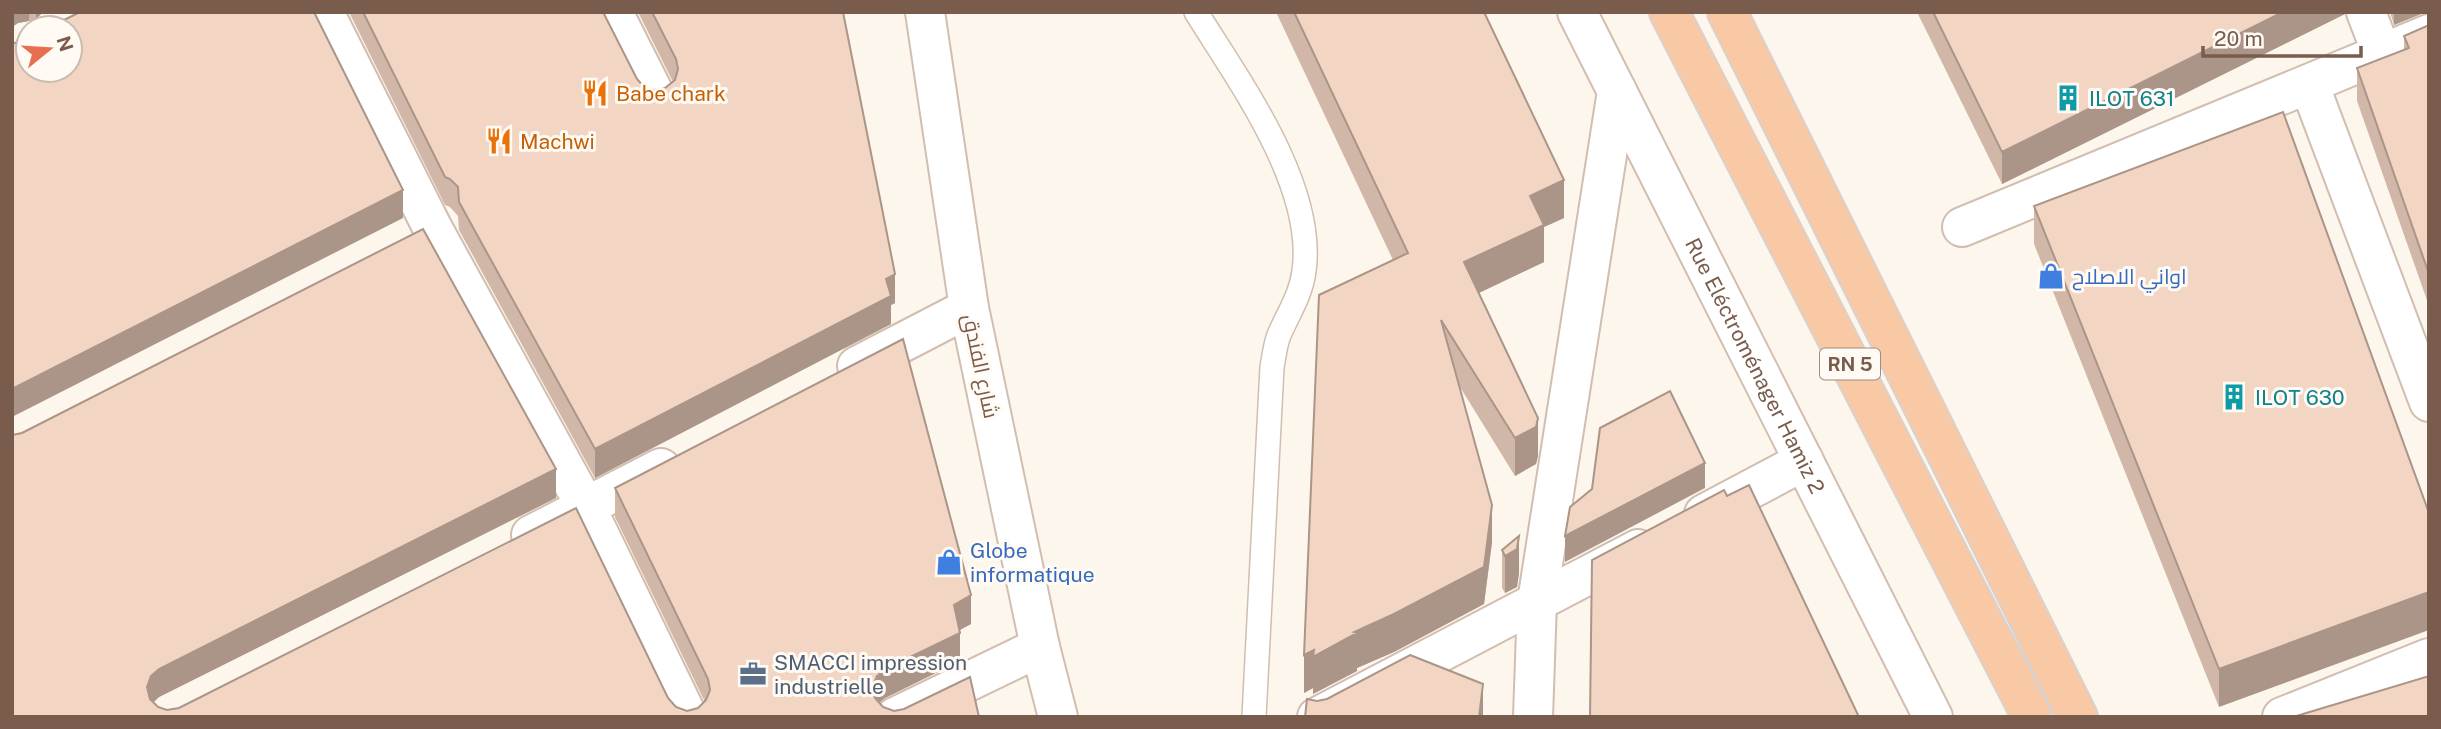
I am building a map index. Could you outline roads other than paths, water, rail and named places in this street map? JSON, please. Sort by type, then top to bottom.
[{"type":"highway","name":"RN 5","points":[[1669,12],[2032,717]]},
{"type":"highway","name":"RN 5","points":[[1727,12],[2078,717]]},
{"type":"street","points":[[324,12],[426,232],[586,507],[688,717]]},
{"type":"street","points":[[613,12],[656,97]]},
{"type":"street","name":"شارع الفندق","points":[[925,12],[969,307],[1040,647],[1058,717]]},
{"type":"street","name":"Rue Eléctroménager Hamiz 2","points":[[1577,12],[1933,717]]},
{"type":"street","points":[[2366,12],[2381,51]]},
{"type":"street","points":[[1962,227],[2309,85],[2381,51],[2429,34]]},
{"type":"street","points":[[2309,85],[2429,402]]},
{"type":"street","points":[[1533,717],[1537,602],[1617,91]]},
{"type":"street","points":[[821,385],[969,307]]},
{"type":"street","points":[[500,550],[697,449]]},
{"type":"street","points":[[1317,717],[1804,461]]},
{"type":"street","points":[[895,717],[1040,647]]},
{"type":"street","points":[[2282,717],[2429,658]]},
{"type":"lane","points":[[1196,12],[1268,127],[1289,176],[1303,226],[1304,270],[1292,312],[1278,337],[1272,367],[1254,717]]},
{"type":"place","name":"Babe chark","points":[[595,93]]},
{"type":"place","name":"ILOT 631","points":[[2068,98]]},
{"type":"place","name":"Machwi","points":[[499,141]]},
{"type":"place","name":"اواني الاصلاح","points":[[2051,276]]},
{"type":"place","name":"ILOT 630","points":[[2234,397]]},
{"type":"place","name":"Globe informatique","points":[[949,562]]},
{"type":"place","name":"SMACCI impression industrielle","points":[[753,674]]}]
